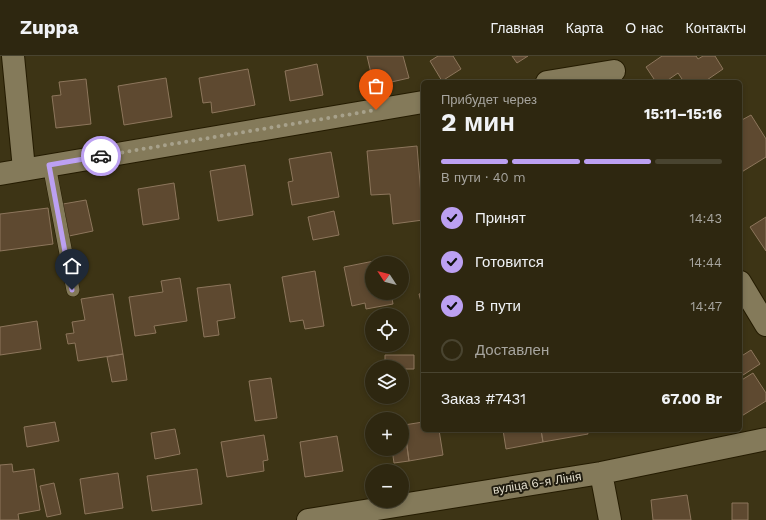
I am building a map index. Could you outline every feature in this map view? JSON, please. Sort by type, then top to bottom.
[{"type":"street","points":[[13,56],[24,169]]},
{"type":"street","points":[[558,80],[612,70]]},
{"type":"street","points":[[0,174],[421,102]]},
{"type":"street","points":[[742,285],[766,325]]},
{"type":"street","name":"вуліца 6-я Лінія","points":[[308,520],[601,473],[766,439]]},
{"type":"street","points":[[601,473],[610,520]]},
{"type":"lane","points":[[49,165],[72,290]]},
{"type":"building","points":[[367,56],[403,56],[409,78],[374,86]]},
{"type":"building","points":[[438,56],[453,56],[461,69],[441,80],[430,61]]},
{"type":"building","points":[[512,56],[528,56],[517,63]]},
{"type":"building","points":[[662,56],[696,56],[698,59],[703,56],[715,56],[723,69],[707,80],[683,80],[678,73],[668,80],[655,80],[646,67]]},
{"type":"building","points":[[317,64],[323,95],[290,101],[285,71]]},
{"type":"building","points":[[248,69],[255,105],[212,113],[211,102],[203,103],[199,78]]},
{"type":"building","points":[[166,78],[172,117],[124,125],[118,86]]},
{"type":"building","points":[[86,79],[91,124],[56,128],[52,96],[61,95],[59,82]]},
{"type":"building","points":[[751,115],[766,139],[766,157],[742,172],[742,120]]},
{"type":"building","points":[[417,146],[421,195],[421,220],[393,224],[390,194],[371,195],[367,151]]},
{"type":"building","points":[[331,152],[339,197],[292,205],[288,182],[293,181],[289,159]]},
{"type":"building","points":[[245,165],[253,215],[218,221],[210,171]]},
{"type":"building","points":[[174,183],[179,219],[143,225],[138,189]]},
{"type":"building","points":[[86,200],[93,231],[69,236],[63,204]]},
{"type":"building","points":[[48,208],[53,244],[0,251],[0,214]]},
{"type":"building","points":[[334,211],[339,235],[313,240],[308,217]]},
{"type":"building","points":[[766,217],[766,251],[750,227]]},
{"type":"building","points":[[365,263],[365,300],[392,300],[393,304],[371,308],[366,308],[365,303],[352,306],[344,267]]},
{"type":"building","points":[[315,271],[324,326],[305,329],[303,320],[290,322],[282,277]]},
{"type":"building","points":[[180,278],[187,321],[154,326],[156,333],[135,336],[129,297],[163,292],[161,281]]},
{"type":"building","points":[[230,284],[235,318],[217,321],[219,335],[204,337],[197,288]]},
{"type":"building","points":[[113,294],[123,354],[78,361],[75,343],[68,344],[66,334],[74,333],[72,322],[85,320],[81,299]]},
{"type":"building","points":[[37,321],[41,349],[0,355],[0,327]]},
{"type":"building","points":[[751,350],[760,364],[742,376],[742,356]]},
{"type":"building","points":[[123,354],[127,380],[112,382],[107,357]]},
{"type":"building","points":[[385,355],[414,355],[414,369],[409,369],[409,360],[385,360]]},
{"type":"building","points":[[753,373],[766,393],[766,401],[742,416],[742,380]]},
{"type":"building","points":[[271,378],[277,418],[255,421],[249,381]]},
{"type":"building","points":[[55,422],[59,441],[27,447],[24,427]]},
{"type":"building","points":[[421,422],[421,432],[439,432],[443,455],[409,461],[409,424]]},
{"type":"building","points":[[175,429],[180,454],[155,459],[151,433]]},
{"type":"building","points":[[503,432],[541,432],[543,442],[506,449]]},
{"type":"building","points":[[541,432],[588,432],[588,434],[543,442]]},
{"type":"building","points":[[264,435],[268,460],[263,461],[264,471],[227,477],[221,442]]},
{"type":"building","points":[[337,436],[343,471],[305,477],[300,442]]},
{"type":"building","points":[[393,456],[408,456],[409,461],[394,463]]},
{"type":"building","points":[[12,464],[13,472],[34,469],[40,510],[18,514],[19,520],[0,520],[0,465]]},
{"type":"building","points":[[197,469],[202,504],[152,511],[147,476]]},
{"type":"building","points":[[118,473],[123,508],[85,514],[80,479]]},
{"type":"building","points":[[54,483],[61,514],[47,517],[40,486]]},
{"type":"building","points":[[687,495],[691,520],[653,520],[651,500]]},
{"type":"building","points":[[732,503],[748,503],[748,520],[732,520]]},
{"type":"way so far","points":[[101,156],[376,110]]},
{"type":"route","points":[[72,290],[49,165],[101,156]]}]
